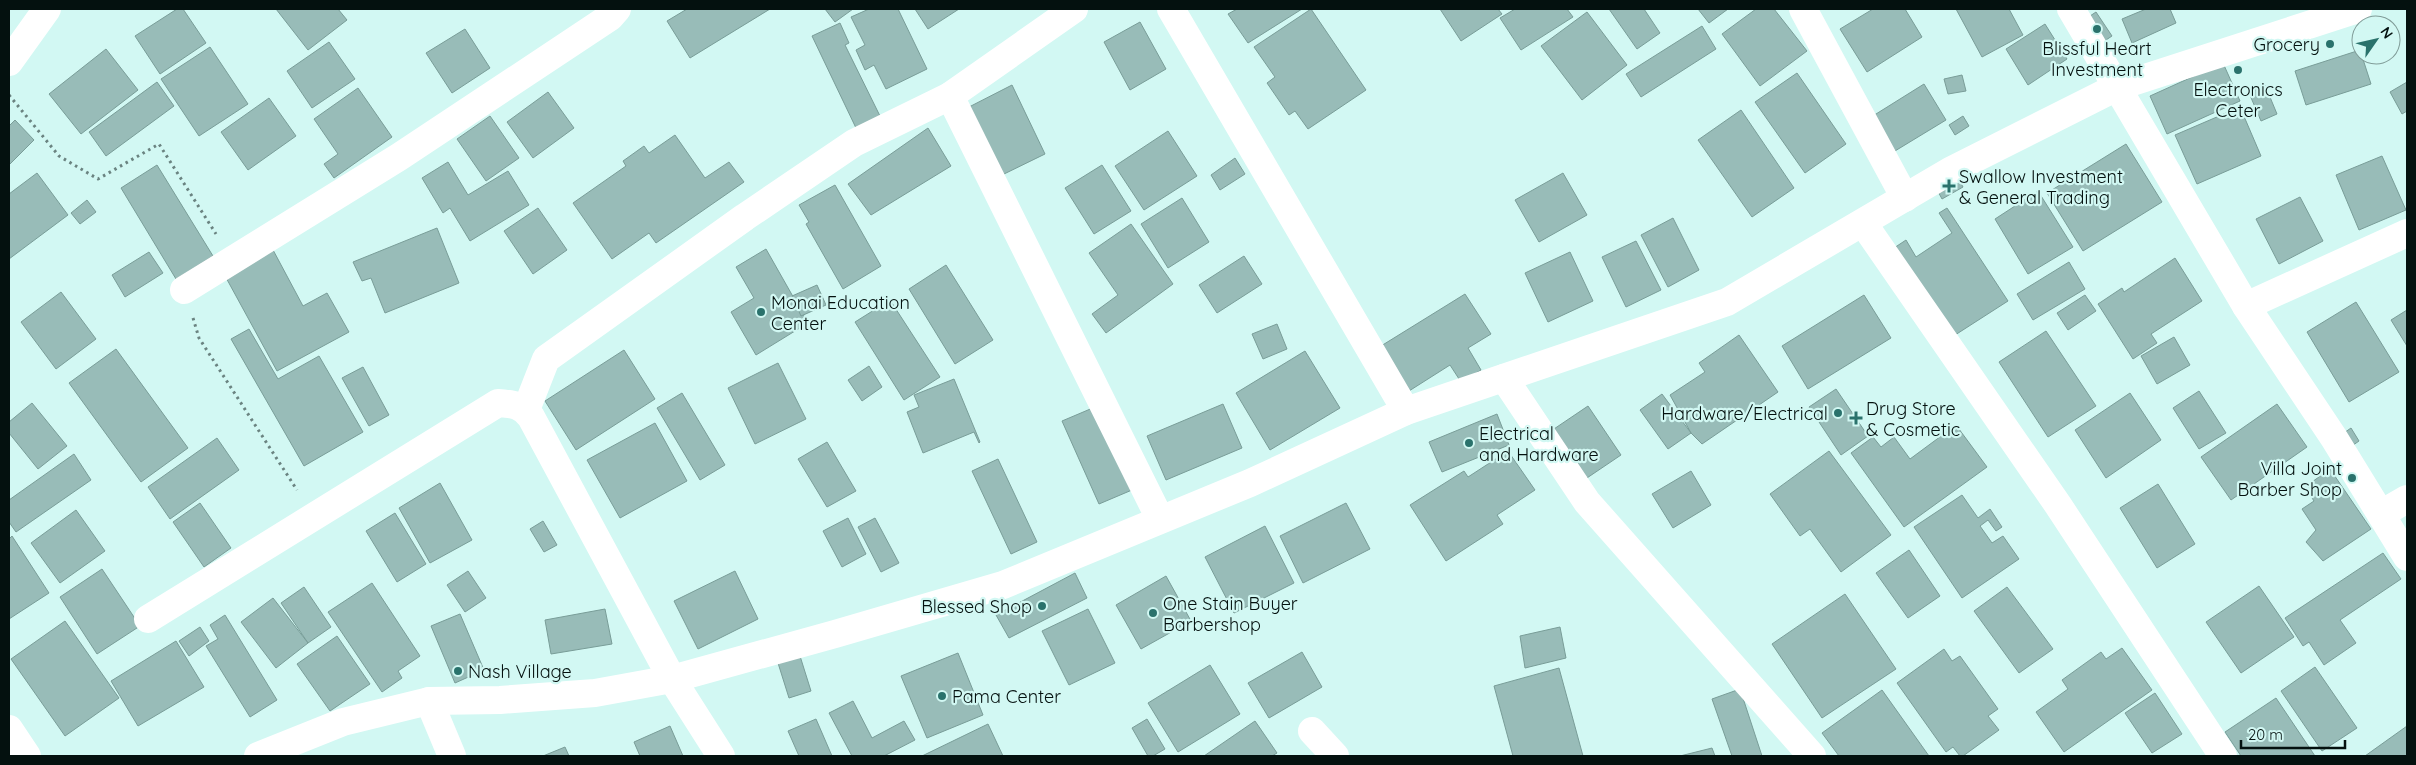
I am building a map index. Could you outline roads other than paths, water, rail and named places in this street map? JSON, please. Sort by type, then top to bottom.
[{"type":"street","points":[[10,58],[47,9]]},
{"type":"street","points":[[184,290],[399,157],[610,16],[617,9]]},
{"type":"street","points":[[526,410],[546,359],[745,217],[854,143],[950,96],[1074,9]]},
{"type":"street","points":[[1172,9],[1406,411]]},
{"type":"street","points":[[1803,9],[1905,198]]},
{"type":"street","points":[[2071,9],[2246,306],[2334,438],[2407,557]]},
{"type":"street","points":[[258,756],[343,722],[429,701],[500,700],[595,692],[672,679],[1002,585],[1250,483],[1406,411],[1727,302],[1950,171],[2117,87],[2342,11]]},
{"type":"street","points":[[950,96],[1160,519]]},
{"type":"street","points":[[1863,223],[2058,505],[2223,756]]},
{"type":"street","points":[[2246,306],[2407,233]]},
{"type":"street","points":[[1504,378],[1588,502],[1812,756]]},
{"type":"street","points":[[148,619],[498,403],[516,404],[526,410],[672,679],[721,756]]},
{"type":"street","points":[[2381,514],[2407,499]]},
{"type":"street","points":[[429,701],[452,756]]},
{"type":"street","points":[[9,729],[27,756]]},
{"type":"street","points":[[1312,731],[1335,756]]},
{"type":"place","name":"Blissful Heart Investment","points":[[2097,29]]},
{"type":"place","name":"Grocery","points":[[2330,44]]},
{"type":"place","name":"Electronics Ceter","points":[[2238,70]]},
{"type":"place","name":"Swallow Investment & General Trading","points":[[1949,186]]},
{"type":"place","name":"Monai Education Center","points":[[761,312]]},
{"type":"place","name":"Hardware/Electrical","points":[[1838,413]]},
{"type":"place","name":"Drug Store & Cosmetic","points":[[1856,418]]},
{"type":"place","name":"Electrical and Hardware","points":[[1469,443]]},
{"type":"place","name":"Villa Joint Barber Shop","points":[[2352,478]]},
{"type":"place","name":"Blessed Shop","points":[[1042,606]]},
{"type":"place","name":"One Stain Buyer Barbershop","points":[[1153,613]]},
{"type":"place","name":"Nash Village","points":[[458,671]]},
{"type":"place","name":"Pama Center","points":[[942,696]]}]
